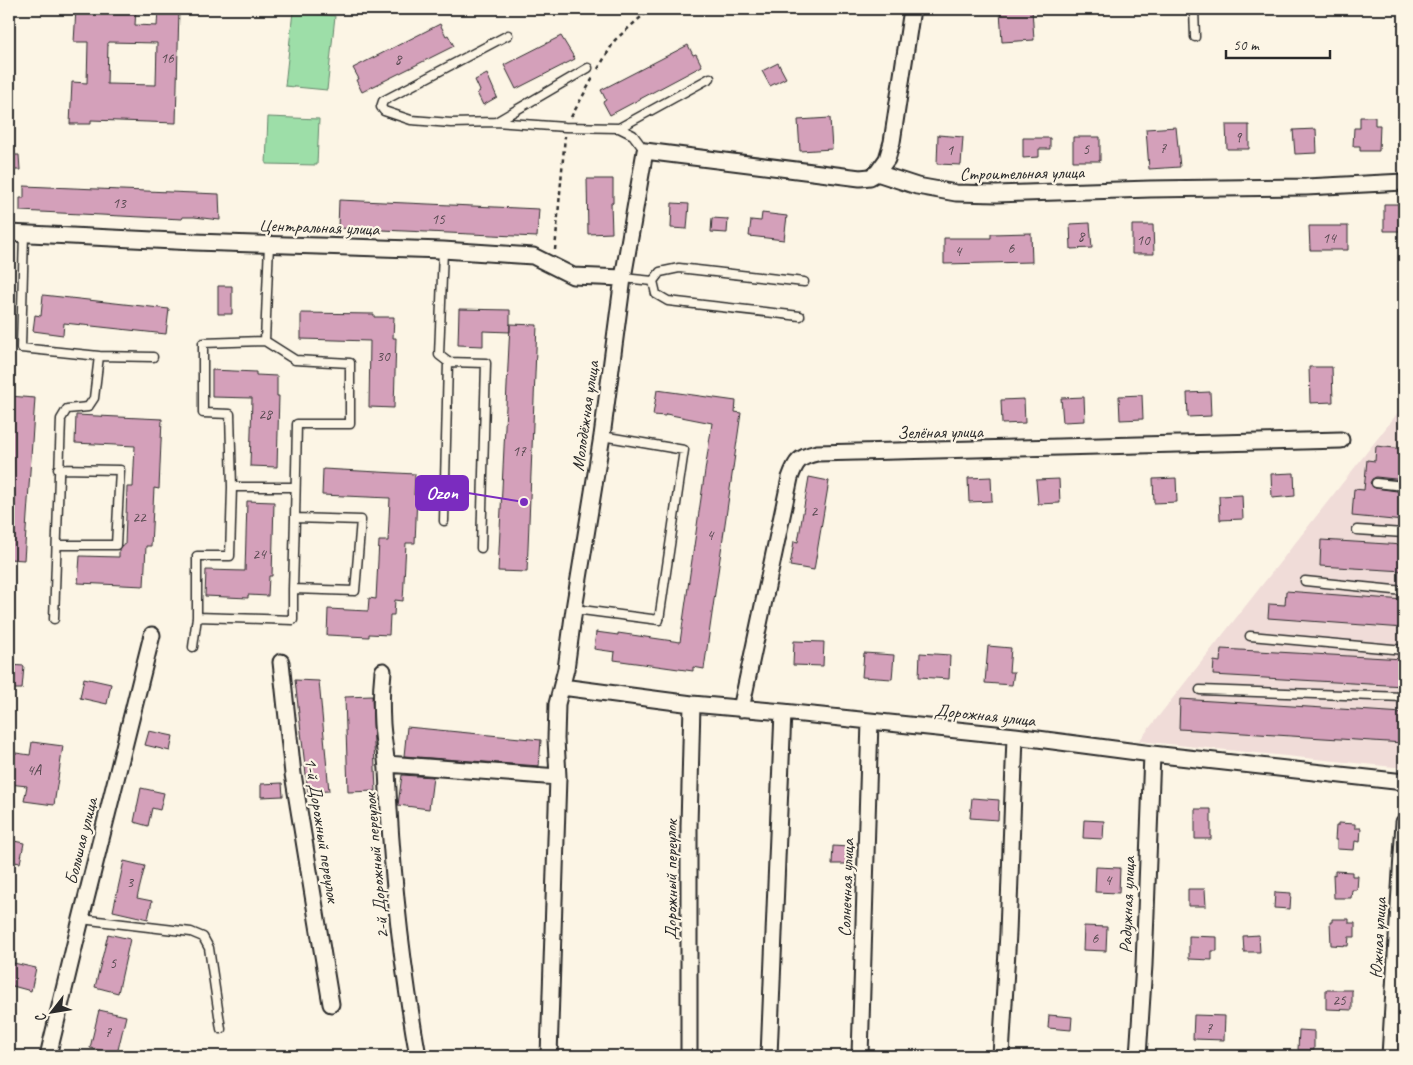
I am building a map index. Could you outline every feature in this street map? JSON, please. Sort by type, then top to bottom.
[{"type":"street","points":[[645,151],[860,178],[870,177],[877,172],[887,159],[892,142],[912,9]]},
{"type":"street","name":"Молодёжная улица","points":[[549,1056],[558,777],[557,704],[566,670],[602,436],[623,278],[645,151]]},
{"type":"street","name":"Строительная улица","points":[[877,172],[917,186],[956,193],[998,194],[1150,189],[1306,187],[1404,182]]},
{"type":"street","name":"Центральная улица","points":[[16,233],[442,250],[533,256],[573,276],[623,278]]},
{"type":"street","name":"Зелёная улица","points":[[741,709],[790,478],[796,463],[805,455],[817,453],[1341,440]]},
{"type":"street","name":"Большая улица","points":[[48,1056],[152,635]]},
{"type":"street","name":"1-й Дорожный переулок","points":[[281,662],[293,774],[331,1004]]},
{"type":"street","name":"2-й Дорожный переулок","points":[[383,671],[381,711],[391,855],[407,999],[418,1056]]},
{"type":"street","name":"Дорожная улица","points":[[562,687],[692,704],[1015,736],[1152,754],[1404,782]]},
{"type":"street","name":"Дорожный переулок","points":[[689,1056],[689,826],[692,704]]},
{"type":"street","points":[[769,1056],[783,712]]},
{"type":"street","name":"Солнечная улица","points":[[860,1056],[870,722]]},
{"type":"street","points":[[1001,1056],[1008,932],[1015,736]]},
{"type":"street","name":"Радужная улица","points":[[1138,1056],[1144,965],[1152,754]]},
{"type":"street","points":[[386,764],[558,777]]},
{"type":"street","name":"Южная улица","points":[[1390,1056],[1404,822]]},
{"type":"lane","points":[[1194,9],[1195,37]]},
{"type":"lane","points":[[508,35],[383,101],[381,106],[384,111],[411,120],[450,123],[496,122],[565,128],[619,128],[633,135],[645,151]]},
{"type":"lane","points":[[496,122],[588,68]]},
{"type":"lane","points":[[619,128],[710,78]]},
{"type":"lane","points":[[16,233],[21,348],[100,356],[153,357]]},
{"type":"lane","points":[[264,341],[269,244]]},
{"type":"lane","points":[[442,250],[439,355],[448,362],[486,363],[481,548]]},
{"type":"lane","points":[[800,316],[668,301],[656,294],[654,281],[660,272],[680,268],[804,282]]},
{"type":"lane","points":[[623,278],[654,281]]},
{"type":"lane","points":[[193,647],[197,617],[197,556],[230,556],[232,487],[230,414],[203,413],[203,343],[264,341],[295,360],[350,363],[350,424],[297,424],[293,620],[197,617]]},
{"type":"lane","points":[[54,619],[61,419],[66,410],[88,407],[94,398],[100,356]]},
{"type":"lane","points":[[444,521],[448,362]]},
{"type":"lane","points":[[574,609],[659,620],[684,450],[602,436]]},
{"type":"lane","points":[[58,469],[120,470],[116,545],[58,545]]},
{"type":"lane","points":[[1376,483],[1404,486]]},
{"type":"lane","points":[[232,487],[295,487]]},
{"type":"lane","points":[[293,589],[356,592],[361,520],[295,518]]},
{"type":"lane","points":[[1357,530],[1404,533]]},
{"type":"lane","points":[[1304,581],[1404,590]]},
{"type":"lane","points":[[1250,636],[1404,650]]},
{"type":"lane","points":[[1200,690],[1404,697]]},
{"type":"lane","points":[[81,919],[191,932],[203,937],[209,948],[221,1029]]},
{"type":"shaded area","points":[[1404,405],[1404,768],[1139,741]]},
{"type":"green space","points":[[293,11],[335,16],[327,90],[285,86]]},
{"type":"green space","points":[[268,117],[319,119],[317,165],[266,164]]},
{"type":"building","points":[[76,9],[136,9],[135,25],[157,26],[158,9],[179,9],[176,123],[91,120],[91,124],[70,124],[72,82],[87,83],[88,42],[74,42]],"holes":[[[108,42],[157,43],[156,85],[107,84]]]},
{"type":"building","points":[[1032,9],[1034,40],[1002,42],[1000,11]]},
{"type":"building","points":[[440,24],[454,46],[362,92],[356,80],[359,79],[353,68]]},
{"type":"building","points":[[561,36],[575,59],[516,89],[504,65]]},
{"type":"building","points":[[688,45],[693,55],[696,54],[702,66],[610,115],[603,102],[606,100],[601,90]]},
{"type":"building","points":[[778,63],[786,78],[770,86],[762,71]]},
{"type":"building","points":[[487,74],[497,97],[483,105],[477,93],[480,91],[475,80]]},
{"type":"building","points":[[1360,117],[1375,117],[1375,125],[1380,125],[1379,151],[1360,151],[1360,146],[1353,146],[1354,128],[1360,128]]},
{"type":"building","points":[[830,118],[832,149],[800,151],[798,120]]},
{"type":"building","points":[[1226,125],[1249,125],[1249,149],[1227,149]]},
{"type":"building","points":[[1176,127],[1180,167],[1149,169],[1146,129]]},
{"type":"building","points":[[1316,129],[1317,153],[1295,154],[1293,130]]},
{"type":"building","points":[[938,135],[963,137],[961,165],[937,164]]},
{"type":"building","points":[[1073,137],[1100,137],[1100,161],[1073,161]]},
{"type":"building","points":[[1023,138],[1050,138],[1050,149],[1039,149],[1039,157],[1023,158]]},
{"type":"building","points":[[9,155],[19,155],[20,170],[9,170]]},
{"type":"building","points":[[587,179],[613,179],[613,203],[611,203],[612,233],[588,234]]},
{"type":"building","points":[[24,186],[219,194],[220,220],[194,217],[183,217],[182,219],[20,211],[20,198],[24,198]]},
{"type":"building","points":[[339,200],[539,209],[537,237],[338,228]]},
{"type":"building","points":[[672,203],[689,204],[687,229],[671,228]]},
{"type":"building","points":[[1384,204],[1404,204],[1404,231],[1384,231]]},
{"type":"building","points":[[762,213],[787,216],[784,240],[749,236],[751,220],[761,221]]},
{"type":"building","points":[[712,218],[728,219],[727,233],[711,232]]},
{"type":"building","points":[[1090,223],[1092,248],[1071,249],[1070,224]]},
{"type":"building","points":[[1132,225],[1153,225],[1154,254],[1132,254]]},
{"type":"building","points":[[1309,226],[1348,226],[1348,250],[1310,250]]},
{"type":"building","points":[[1031,233],[1032,262],[944,264],[944,238],[991,238],[991,234]]},
{"type":"building","points":[[218,286],[232,286],[232,314],[218,314]]},
{"type":"building","points":[[43,295],[169,309],[166,334],[64,323],[63,335],[33,331],[35,315],[41,316]]},
{"type":"building","points":[[459,309],[510,310],[510,332],[483,331],[483,346],[458,345]]},
{"type":"building","points":[[301,313],[374,314],[374,317],[394,317],[393,338],[396,338],[394,408],[369,407],[370,341],[301,339]]},
{"type":"building","points":[[510,324],[537,325],[527,572],[498,571]]},
{"type":"building","points":[[1309,367],[1332,367],[1333,402],[1310,403]]},
{"type":"building","points":[[212,370],[256,372],[256,375],[277,376],[277,396],[279,396],[277,467],[250,466],[252,398],[212,397]]},
{"type":"building","points":[[657,390],[736,401],[735,412],[741,413],[704,669],[693,667],[693,671],[614,660],[615,652],[594,649],[596,632],[618,635],[618,633],[680,642],[712,423],[666,414],[665,416],[653,415]]},
{"type":"building","points":[[1210,392],[1211,416],[1188,417],[1187,393]]},
{"type":"building","points":[[1142,395],[1143,419],[1120,420],[1119,396]]},
{"type":"building","points":[[9,396],[35,398],[24,560],[9,559]]},
{"type":"building","points":[[1084,397],[1085,421],[1063,422],[1061,398]]},
{"type":"building","points":[[1024,399],[1025,423],[1002,424],[1001,400]]},
{"type":"building","points":[[76,415],[162,419],[159,489],[154,488],[151,546],[146,546],[144,586],[78,583],[80,556],[119,557],[119,549],[122,545],[125,545],[127,487],[133,487],[135,446],[75,443]]},
{"type":"building","points":[[1376,446],[1404,449],[1404,480],[1376,477],[1370,483],[1375,488],[1404,492],[1404,521],[1352,516],[1354,489],[1364,490],[1367,460],[1375,461]]},
{"type":"building","points":[[323,469],[415,474],[414,495],[417,495],[415,543],[406,543],[403,601],[395,600],[394,615],[390,615],[389,635],[369,634],[369,637],[327,635],[328,609],[368,611],[369,598],[376,599],[379,541],[388,541],[390,498],[322,495]]},
{"type":"building","points":[[1294,473],[1295,496],[1272,498],[1271,474]]},
{"type":"building","points":[[809,477],[829,481],[814,570],[790,566],[794,541],[798,542]]},
{"type":"building","points":[[991,477],[992,501],[969,502],[968,478]]},
{"type":"building","points":[[1176,478],[1177,502],[1154,503],[1153,479]]},
{"type":"building","points":[[1059,479],[1060,503],[1038,504],[1036,480]]},
{"type":"building","points":[[1242,495],[1243,519],[1220,520],[1219,496]]},
{"type":"building","points":[[247,501],[274,502],[272,576],[269,576],[268,596],[248,595],[248,598],[205,596],[206,570],[245,571]]},
{"type":"building","points":[[1321,540],[1404,545],[1404,571],[1320,566]]},
{"type":"building","points":[[1286,591],[1404,600],[1404,628],[1268,618],[1269,604],[1285,605]]},
{"type":"building","points":[[794,641],[824,642],[823,666],[793,665]]},
{"type":"building","points":[[988,646],[1011,648],[1009,672],[1014,672],[1012,685],[985,683]]},
{"type":"building","points":[[1221,649],[1404,659],[1404,686],[1213,675],[1214,661],[1220,662]]},
{"type":"building","points":[[864,653],[894,655],[892,679],[862,677]]},
{"type":"building","points":[[920,653],[950,655],[949,679],[919,677]]},
{"type":"building","points":[[9,665],[24,666],[22,689],[9,689]]},
{"type":"building","points":[[84,678],[111,684],[107,704],[80,698]]},
{"type":"building","points":[[295,680],[319,681],[329,791],[308,792]]},
{"type":"building","points":[[372,696],[376,791],[348,792],[345,697]]},
{"type":"building","points":[[1180,699],[1404,713],[1404,743],[1179,729]]},
{"type":"building","points":[[407,727],[541,740],[539,766],[404,756]]},
{"type":"building","points":[[149,731],[173,736],[170,751],[145,745]]},
{"type":"building","points":[[32,742],[63,746],[54,805],[24,801],[27,786],[9,784],[9,752],[30,755]]},
{"type":"building","points":[[402,775],[433,777],[429,809],[398,805]]},
{"type":"building","points":[[282,783],[283,796],[261,797],[261,784]]},
{"type":"building","points":[[141,788],[164,793],[160,810],[152,808],[148,826],[134,822]]},
{"type":"building","points":[[972,798],[999,800],[998,820],[970,818]]},
{"type":"building","points":[[1195,809],[1211,809],[1211,839],[1195,839]]},
{"type":"building","points":[[1084,820],[1104,821],[1103,839],[1083,838]]},
{"type":"building","points":[[1338,823],[1355,824],[1355,828],[1361,828],[1360,842],[1355,841],[1354,850],[1337,849],[1337,840],[1335,840]]},
{"type":"building","points":[[9,840],[24,843],[20,863],[9,861]]},
{"type":"building","points":[[833,846],[849,847],[848,864],[832,864]]},
{"type":"building","points":[[124,861],[145,866],[137,898],[152,901],[148,919],[113,911]]},
{"type":"building","points":[[1096,867],[1120,868],[1119,893],[1095,892]]},
{"type":"building","points":[[1335,871],[1352,872],[1352,876],[1358,876],[1357,890],[1352,890],[1351,898],[1334,898],[1333,874],[1335,875]]},
{"type":"building","points":[[1188,889],[1205,889],[1206,906],[1188,906]]},
{"type":"building","points":[[1275,892],[1291,893],[1290,909],[1274,908]]},
{"type":"building","points":[[1332,919],[1349,919],[1349,923],[1355,923],[1355,937],[1349,937],[1348,946],[1331,945],[1330,922],[1332,922]]},
{"type":"building","points":[[1084,926],[1107,927],[1106,951],[1083,950]]},
{"type":"building","points":[[108,934],[130,939],[118,993],[95,987]]},
{"type":"building","points":[[1259,935],[1260,952],[1244,952],[1243,936]]},
{"type":"building","points":[[1189,936],[1217,937],[1217,951],[1212,951],[1212,960],[1189,959]]},
{"type":"building","points":[[9,962],[36,968],[31,991],[9,985]]},
{"type":"building","points":[[1326,990],[1352,990],[1352,1010],[1326,1009]]},
{"type":"building","points":[[99,1010],[126,1016],[117,1054],[90,1048]]},
{"type":"building","points":[[1049,1015],[1072,1017],[1071,1030],[1048,1028]]},
{"type":"building","points":[[1194,1015],[1225,1016],[1224,1040],[1193,1039]]},
{"type":"building","points":[[1299,1030],[1314,1031],[1314,1050],[1298,1050]]},
{"type":"place","name":"Ozon","points":[[524,502]]}]
